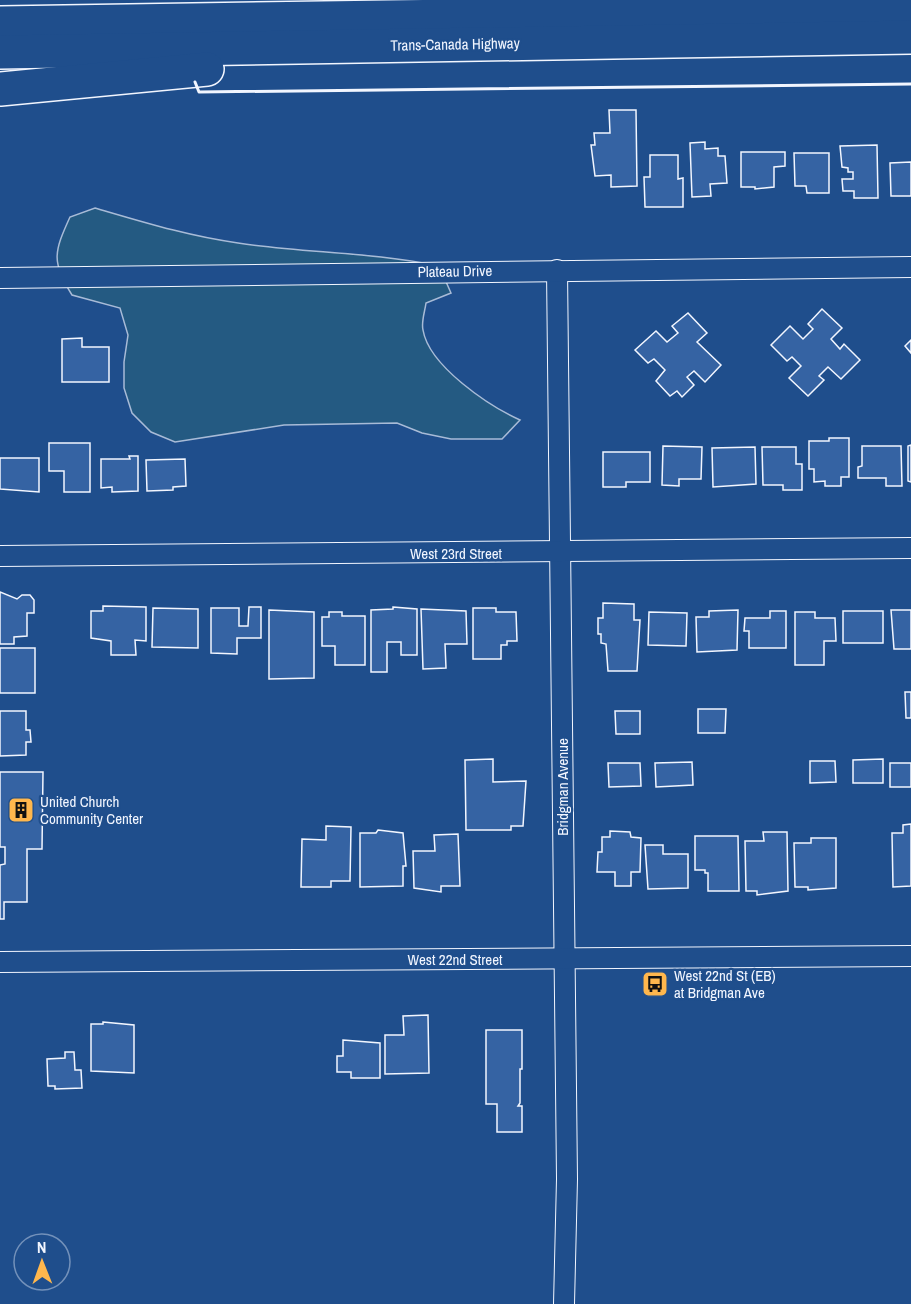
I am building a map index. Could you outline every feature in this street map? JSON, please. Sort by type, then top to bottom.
[{"type":"highway","name":"Trans-Canada Highway","points":[[0,21],[911,9]]},
{"type":"highway","name":"Trans-Canada Highway","points":[[0,52],[911,37]]},
{"type":"highway","points":[[0,89],[197,69],[600,42]]},
{"type":"street","name":"Plateau Drive","points":[[0,278],[911,267]]},
{"type":"street","name":"Bridgman Avenue","points":[[557,270],[562,958],[567,1179],[564,1304]]},
{"type":"street","name":"West 23rd Street","points":[[0,555],[560,553],[911,548]]},
{"type":"street","name":"West 22nd Street","points":[[0,962],[911,956]]},
{"type":"shaded area","points":[[95,208],[201,237],[263,246],[414,261],[439,266],[451,293],[426,303],[423,327],[428,344],[448,371],[462,383],[477,395],[520,420],[502,439],[451,439],[422,433],[397,423],[284,425],[175,442],[151,432],[132,413],[124,388],[124,362],[128,335],[120,308],[72,295],[58,265],[58,248],[70,217]]},
{"type":"building","points":[[609,110],[636,110],[637,186],[611,187],[611,175],[595,176],[591,145],[595,145],[594,133],[610,133]]},
{"type":"building","points":[[705,142],[705,149],[718,148],[718,156],[725,156],[727,183],[710,184],[711,196],[692,197],[690,143]]},
{"type":"building","points":[[877,145],[878,198],[854,198],[854,191],[843,191],[842,179],[853,179],[853,172],[848,172],[848,168],[842,167],[840,146]]},
{"type":"building","points":[[741,152],[785,152],[785,166],[774,167],[774,187],[755,189],[755,187],[741,187]]},
{"type":"building","points":[[794,153],[829,153],[829,193],[807,193],[806,186],[795,186]]},
{"type":"building","points":[[650,155],[678,155],[678,179],[683,178],[683,207],[645,207],[644,177],[650,177]]},
{"type":"building","points":[[911,162],[911,196],[891,196],[890,163]]},
{"type":"building","points":[[822,309],[842,328],[831,339],[840,349],[844,344],[860,360],[841,379],[828,367],[819,376],[824,380],[808,396],[789,378],[801,366],[792,357],[787,361],[771,345],[790,326],[803,339],[813,329],[808,324]]},
{"type":"building","points":[[688,313],[707,333],[697,342],[721,365],[705,382],[694,371],[687,377],[694,385],[682,397],[677,391],[670,396],[656,381],[665,370],[654,359],[648,363],[635,350],[656,331],[667,342],[678,333],[672,326]]},
{"type":"building","points":[[82,338],[82,347],[109,347],[109,382],[62,382],[62,339]]},
{"type":"building","points":[[911,340],[911,353],[905,346]]},
{"type":"building","points":[[829,438],[849,438],[849,477],[841,477],[841,486],[825,486],[825,481],[814,482],[814,469],[809,469],[809,441],[829,441]]},
{"type":"building","points":[[49,443],[90,443],[90,492],[64,492],[64,471],[49,471]]},
{"type":"building","points":[[911,445],[911,482],[908,481],[908,446]]},
{"type":"building","points":[[663,446],[702,447],[701,479],[679,479],[679,486],[662,485]]},
{"type":"building","points":[[862,446],[901,446],[902,486],[886,486],[886,478],[858,478],[858,467],[862,466]]},
{"type":"building","points":[[755,447],[756,484],[713,487],[712,448]]},
{"type":"building","points":[[762,447],[796,447],[796,464],[802,464],[802,490],[783,490],[783,485],[763,485]]},
{"type":"building","points":[[603,452],[650,452],[650,482],[626,482],[626,487],[603,487]]},
{"type":"building","points":[[129,456],[138,456],[138,491],[112,492],[112,487],[101,488],[101,459],[130,459]]},
{"type":"building","points":[[0,458],[39,458],[39,492],[0,489]]},
{"type":"building","points":[[185,459],[186,486],[173,487],[173,490],[147,491],[146,460]]},
{"type":"building","points":[[0,592],[17,599],[22,595],[30,595],[34,600],[34,613],[27,613],[27,636],[14,637],[14,644],[0,644]]},
{"type":"building","points":[[603,603],[634,604],[634,620],[640,620],[637,671],[608,671],[606,644],[601,643],[601,634],[598,634],[598,618],[603,618]]},
{"type":"building","points":[[103,606],[146,607],[146,641],[135,640],[136,655],[111,655],[111,641],[91,638],[91,611],[103,611]]},
{"type":"building","points":[[249,607],[261,607],[261,638],[237,638],[237,654],[211,653],[211,608],[239,608],[239,626],[248,626]]},
{"type":"building","points":[[393,607],[417,609],[417,655],[401,655],[401,642],[387,642],[387,672],[371,672],[371,610],[393,609]]},
{"type":"building","points":[[153,608],[198,609],[198,648],[152,647]]},
{"type":"building","points":[[473,608],[496,608],[496,612],[516,612],[517,641],[507,641],[507,645],[501,645],[501,659],[473,659]]},
{"type":"building","points":[[421,609],[466,611],[467,644],[445,644],[446,668],[423,669]]},
{"type":"building","points":[[269,610],[314,612],[314,678],[269,679]]},
{"type":"building","points":[[738,610],[737,650],[697,652],[696,617],[709,617],[709,611]]},
{"type":"building","points":[[891,610],[911,610],[911,649],[894,649]]},
{"type":"building","points":[[770,611],[786,611],[786,648],[749,648],[749,631],[744,631],[745,618],[770,618]]},
{"type":"building","points":[[843,611],[883,611],[883,643],[843,643]]},
{"type":"building","points":[[329,612],[342,612],[342,616],[365,616],[365,665],[335,665],[335,646],[322,646],[322,617],[329,617]]},
{"type":"building","points":[[649,612],[687,613],[686,646],[648,645]]},
{"type":"building","points":[[795,612],[815,612],[815,618],[835,618],[836,641],[824,641],[824,665],[795,665]]},
{"type":"building","points":[[0,648],[35,648],[35,693],[0,693]]},
{"type":"building","points":[[905,692],[911,692],[911,718],[906,718]]},
{"type":"building","points":[[698,709],[726,709],[725,733],[698,733]]},
{"type":"building","points":[[0,711],[26,711],[26,730],[30,730],[31,742],[26,742],[26,755],[0,756]]},
{"type":"building","points":[[615,711],[640,711],[640,734],[616,734]]},
{"type":"building","points":[[493,759],[493,782],[526,781],[523,826],[511,826],[511,830],[466,830],[465,760]]},
{"type":"building","points":[[883,759],[883,783],[853,783],[853,760]]},
{"type":"building","points":[[810,761],[835,761],[836,782],[810,783]]},
{"type":"building","points":[[692,762],[693,785],[656,787],[655,763]]},
{"type":"building","points":[[608,763],[640,763],[641,786],[609,787]]},
{"type":"building","points":[[890,763],[911,763],[911,787],[890,787]]},
{"type":"building","name":"United Church Community Center","points":[[0,772],[43,772],[42,849],[27,849],[27,902],[4,902],[4,919],[0,919],[0,865],[5,864],[5,847],[0,847]]},
{"type":"building","points":[[911,824],[911,886],[893,887],[892,833],[903,833],[903,825]]},
{"type":"building","points":[[326,826],[351,827],[350,881],[331,881],[331,887],[301,887],[302,839],[326,840]]},
{"type":"building","points":[[378,830],[403,833],[406,866],[403,866],[403,886],[360,887],[360,833],[376,833]]},
{"type":"building","points":[[610,831],[630,832],[631,837],[641,838],[640,872],[631,872],[631,886],[615,886],[615,872],[597,872],[598,852],[602,852],[602,837],[610,837]]},
{"type":"building","points":[[763,832],[787,832],[788,891],[757,895],[757,891],[746,891],[745,841],[764,841]]},
{"type":"building","points":[[458,834],[460,886],[441,886],[441,892],[414,888],[413,851],[435,851],[434,835]]},
{"type":"building","points":[[695,836],[738,836],[739,891],[708,891],[708,873],[705,873],[705,870],[695,870]]},
{"type":"building","points":[[811,838],[836,838],[836,888],[808,890],[808,887],[795,887],[794,843],[811,843]]},
{"type":"building","points":[[645,845],[663,845],[663,854],[688,854],[688,888],[648,889]]},
{"type":"building","points":[[428,1015],[429,1073],[385,1074],[385,1035],[404,1035],[403,1016]]},
{"type":"building","points":[[103,1022],[134,1025],[134,1073],[91,1071],[91,1024],[103,1024]]},
{"type":"building","points":[[486,1030],[522,1030],[522,1069],[520,1069],[520,1103],[518,1106],[522,1106],[522,1132],[497,1132],[497,1104],[486,1104]]},
{"type":"building","points":[[343,1040],[380,1043],[380,1078],[351,1078],[351,1072],[337,1072],[337,1056],[343,1056]]},
{"type":"building","points":[[65,1052],[74,1052],[75,1070],[81,1070],[82,1088],[55,1089],[55,1086],[48,1086],[47,1059],[65,1058]]},
{"type":"wall","points":[[195,82],[199,92],[911,84]]},
{"type":"place","name":"United Church Community Center","points":[[21,810]]},
{"type":"place","name":"West 22nd St (EB) at Bridgman Ave","points":[[655,984]]}]
